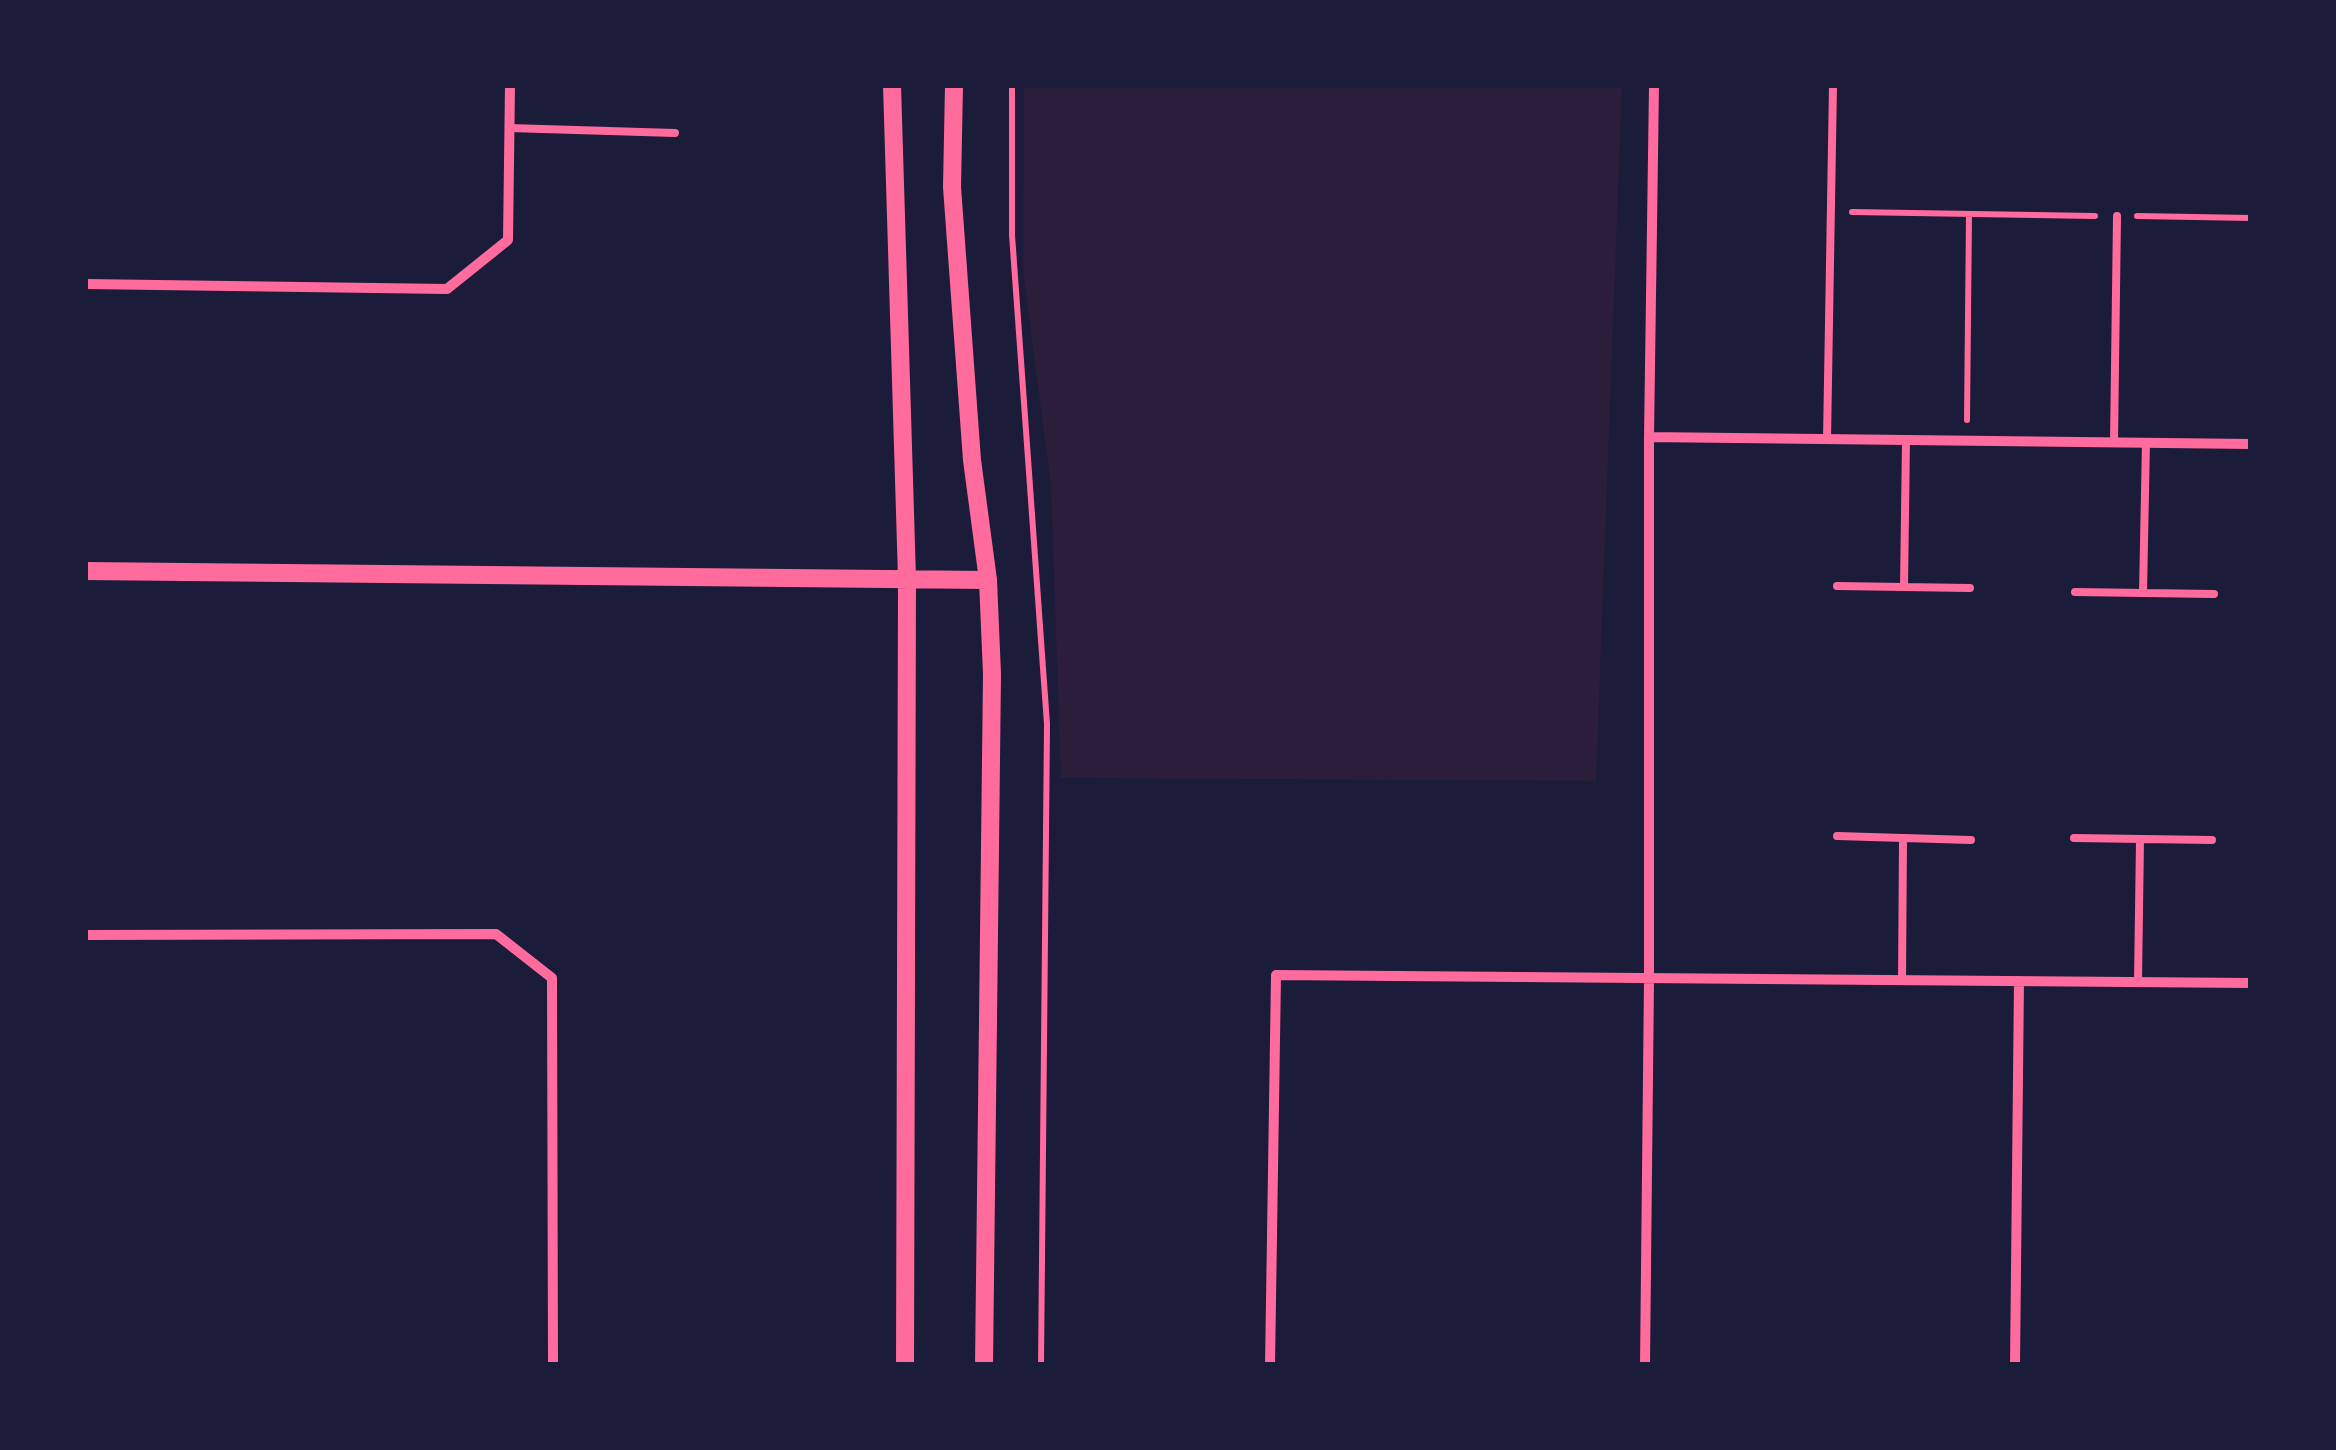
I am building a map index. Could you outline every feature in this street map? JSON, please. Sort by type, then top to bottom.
[{"type":"street","points":[[85,284],[447,289],[508,240],[510,85]]},
{"type":"street","points":[[892,85],[907,578],[905,1365]]},
{"type":"street","points":[[954,85],[952,187],[972,460],[988,580],[992,674],[984,1365]]},
{"type":"street","points":[[1645,1365],[1654,85]]},
{"type":"street","points":[[1649,438],[2251,444]]},
{"type":"street","points":[[85,571],[988,580]]},
{"type":"street","points":[[85,935],[496,934],[552,978],[553,1365]]},
{"type":"street","points":[[1270,1365],[1276,975],[2251,983]]},
{"type":"street","points":[[2016,1365],[2019,981]]},
{"type":"lane","points":[[1827,440],[1834,85]]},
{"type":"lane","points":[[509,128],[675,133]]},
{"type":"lane","points":[[2114,442],[2117,216]]},
{"type":"lane","points":[[1904,587],[1906,440]]},
{"type":"lane","points":[[2143,593],[2146,442]]},
{"type":"lane","points":[[1837,586],[1970,588]]},
{"type":"lane","points":[[2076,592],[2214,594]]},
{"type":"lane","points":[[1837,836],[1971,840]]},
{"type":"lane","points":[[1902,980],[1903,838]]},
{"type":"lane","points":[[2074,838],[2212,840]]},
{"type":"lane","points":[[2138,982],[2140,840]]},
{"type":"path","points":[[1012,85],[1012,235],[1047,724],[1041,1365]]},
{"type":"path","points":[[1831,212],[2251,218]]},
{"type":"path","points":[[1967,441],[1970,214]]},
{"type":"shaded area","points":[[1024,85],[1622,85],[1596,781],[1061,778],[1051,487],[1023,270]]}]
